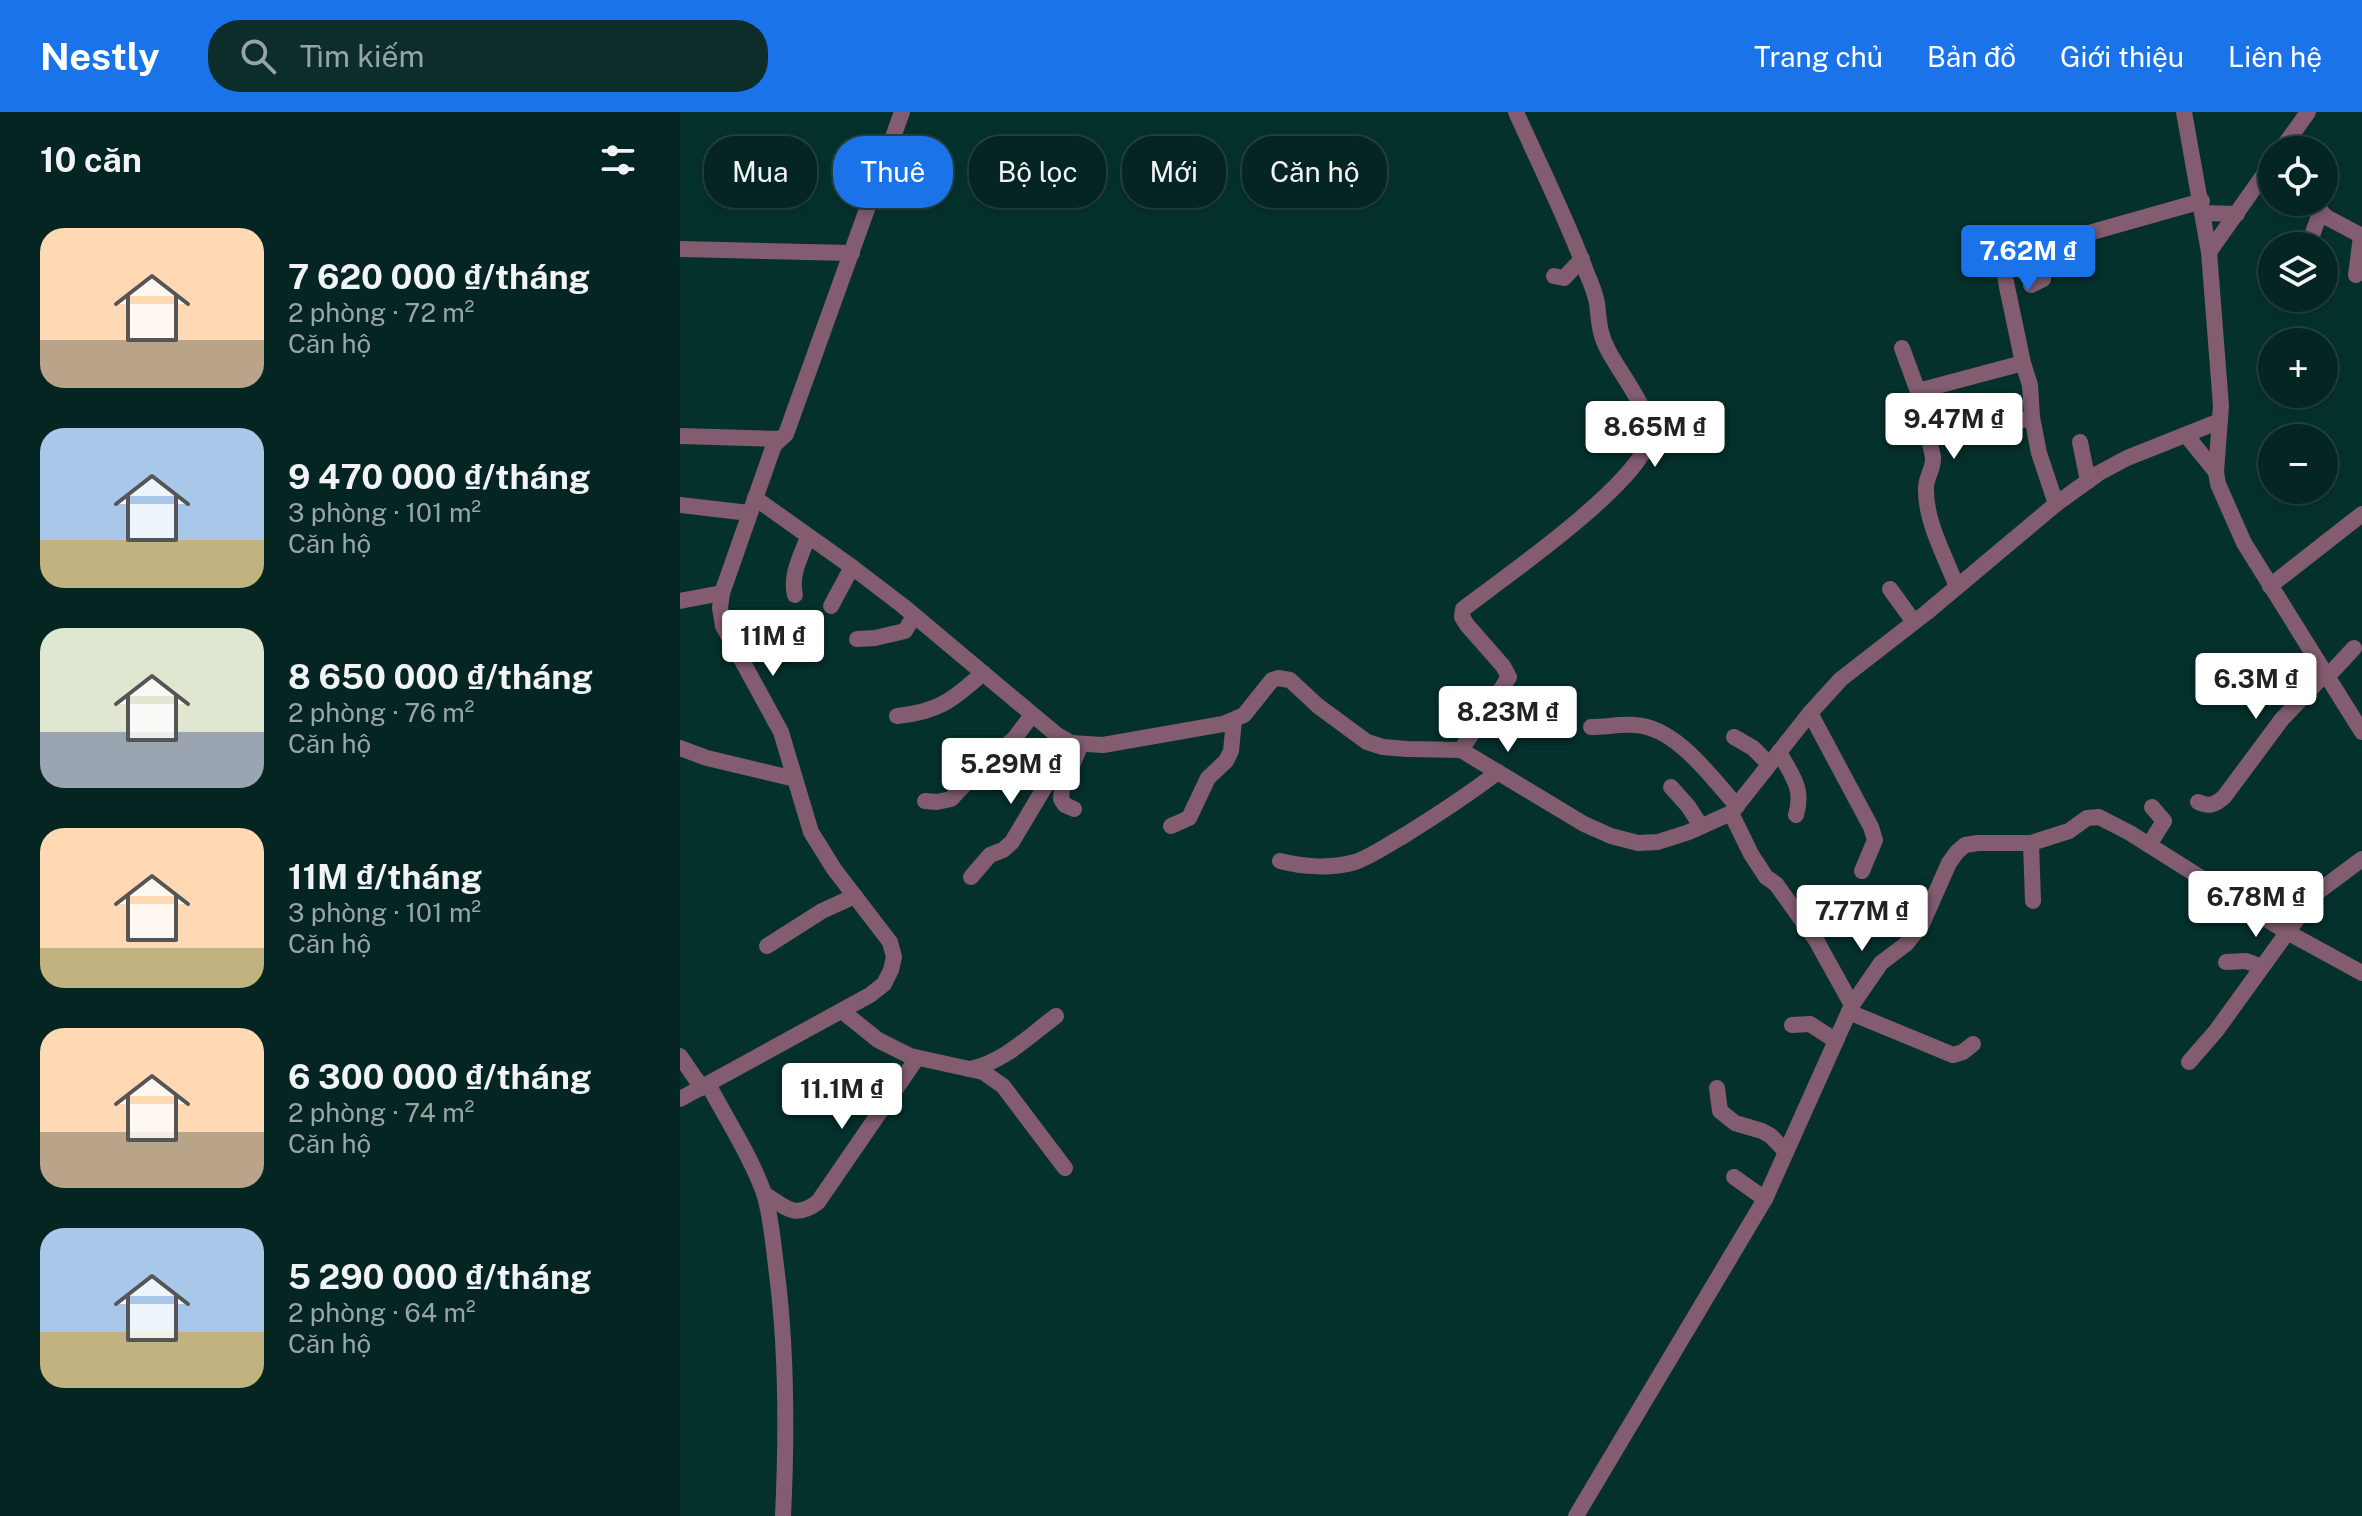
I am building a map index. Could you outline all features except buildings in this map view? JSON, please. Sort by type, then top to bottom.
[{"type":"street","points":[[680,1099],[870,995],[884,984],[894,957],[890,942],[834,869],[811,832],[781,732],[723,626],[720,608],[722,593],[774,445],[786,434],[902,112]]},
{"type":"street","points":[[1461,750],[1509,677],[1467,625],[1462,617],[1463,609],[1590,510],[1623,479],[1647,443],[1650,428],[1607,349],[1599,330],[1596,300],[1582,259],[1516,112]]},
{"type":"street","points":[[2184,112],[2209,252],[2221,406],[2216,472],[2218,484],[2244,543],[2362,732]]},
{"type":"street","points":[[2291,136],[2308,112]]},
{"type":"street","points":[[2209,252],[2258,184]]},
{"type":"street","points":[[2056,504],[2039,453],[2030,385],[2010,306],[2004,269],[2007,262],[2018,253],[2202,207],[2237,214]]},
{"type":"street","points":[[2326,216],[2362,236],[2356,275]]},
{"type":"street","points":[[2031,285],[2043,279],[2041,247]]},
{"type":"street","points":[[680,249],[852,253]]},
{"type":"street","points":[[1554,276],[1564,278],[1582,259]]},
{"type":"street","points":[[1902,348],[1918,391],[1934,465],[1926,482],[1927,507],[1957,587]]},
{"type":"street","points":[[1918,391],[2023,363]]},
{"type":"street","points":[[1986,408],[1991,416],[2007,425],[2032,417]]},
{"type":"street","points":[[680,505],[752,505],[808,537],[914,616],[1057,735],[1076,744],[1103,745],[1223,724],[1244,715],[1272,680],[1290,680],[1318,706],[1367,742],[1383,747],[1461,750],[1584,824],[1638,843],[1658,842],[1734,810],[1810,713],[1841,679],[2056,504],[2127,458],[2220,421]]},
{"type":"street","points":[[2186,435],[2216,472]]},
{"type":"street","points":[[680,436],[780,439]]},
{"type":"street","points":[[2080,442],[2088,481]]},
{"type":"street","points":[[2270,586],[2362,514]]},
{"type":"street","points":[[795,595],[794,575],[808,537]]},
{"type":"street","points":[[831,606],[852,567]]},
{"type":"street","points":[[1890,589],[1914,622]]},
{"type":"street","points":[[682,604],[722,593]]},
{"type":"street","points":[[857,639],[905,631],[914,616]]},
{"type":"street","points":[[2198,802],[2206,806],[2224,797],[2282,719],[2354,648]]},
{"type":"street","points":[[897,716],[915,715],[955,699],[983,673]]},
{"type":"street","points":[[1810,713],[1871,827],[1875,840],[1862,871]]},
{"type":"street","points":[[925,801],[951,799],[987,761],[1014,739],[1032,715]]},
{"type":"street","points":[[1171,826],[1189,818],[1208,778],[1226,761],[1231,751],[1234,720]]},
{"type":"street","points":[[1591,727],[1636,725],[1662,732],[1680,744],[1734,810],[1751,854],[1816,940],[1851,1009],[1953,1055],[1973,1044]]},
{"type":"street","points":[[1734,737],[1774,758],[1798,787],[1800,801],[1796,815]]},
{"type":"street","points":[[1074,809],[1061,799],[1076,744]]},
{"type":"street","points":[[971,877],[990,855],[1012,842],[1076,744]]},
{"type":"street","points":[[680,748],[707,758],[795,779]]},
{"type":"street","points":[[1280,861],[1327,866],[1355,862],[1455,804],[1498,772]]},
{"type":"street","points":[[1671,787],[1701,826]]},
{"type":"street","points":[[2149,845],[2164,821],[2152,807]]},
{"type":"street","points":[[1576,1516],[1765,1199],[1851,1009],[1881,963],[1906,944],[1922,924],[1949,863],[1965,845],[2031,843],[2069,831],[2092,816],[2099,817],[2287,932],[2362,973]]},
{"type":"street","points":[[2031,843],[2033,901]]},
{"type":"street","points":[[2189,1062],[2216,1031],[2315,894],[2362,859]]},
{"type":"street","points":[[767,946],[822,911],[855,896]]},
{"type":"street","points":[[2226,962],[2246,961],[2262,967]]},
{"type":"street","points":[[842,1011],[878,1040],[917,1058],[983,1072],[1003,1086],[1065,1168]]},
{"type":"street","points":[[969,1069],[999,1059],[1056,1016]]},
{"type":"street","points":[[1792,1025],[1810,1024],[1836,1041]]},
{"type":"street","points":[[680,1056],[705,1086],[743,1148],[764,1194],[770,1218],[780,1300],[785,1391],[783,1516]]},
{"type":"street","points":[[764,1194],[795,1212],[807,1210],[818,1202],[917,1058]]},
{"type":"street","points":[[1717,1088],[1720,1111],[1735,1123],[1771,1136],[1786,1152]]},
{"type":"street","points":[[1734,1177],[1765,1199]]}]
